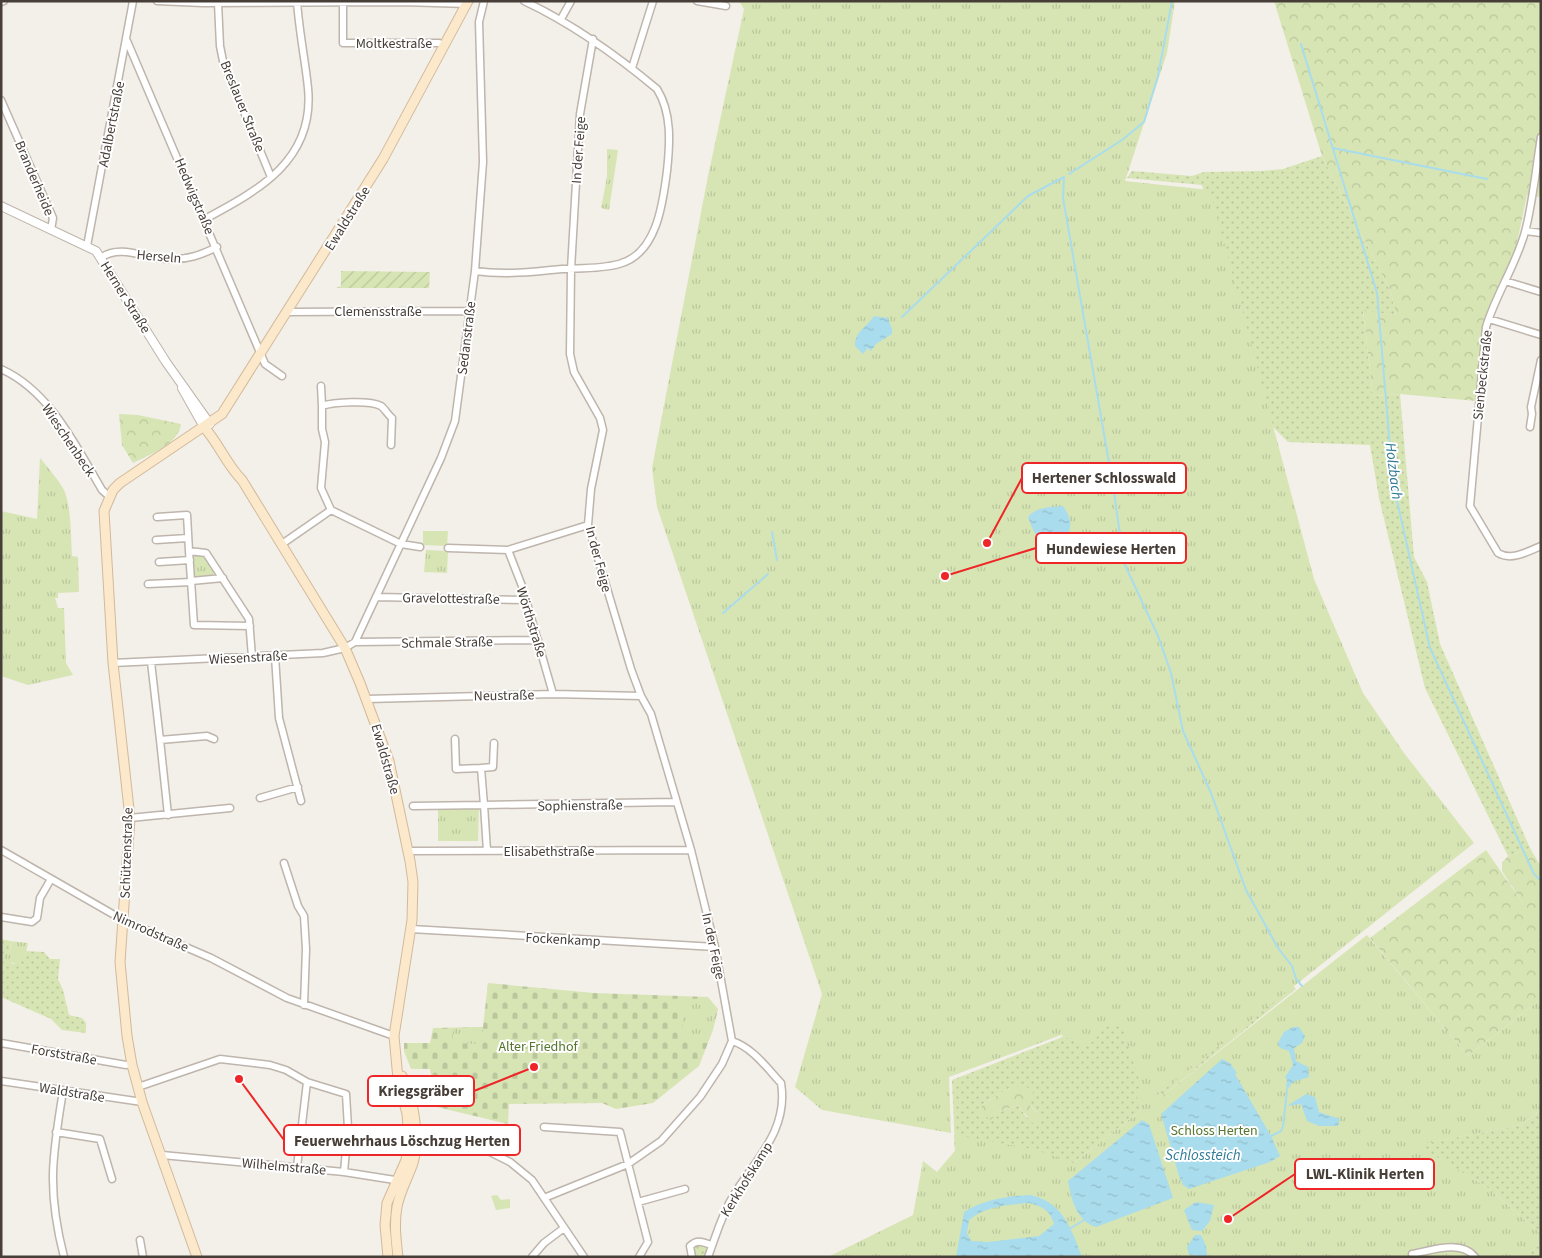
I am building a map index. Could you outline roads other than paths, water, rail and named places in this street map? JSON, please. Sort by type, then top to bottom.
[{"type":"main road","name":"Ewaldstraße","points":[[401,1181],[413,1129],[398,1070],[394,1036],[411,930],[413,882],[389,761],[367,699],[345,648],[242,480],[242,474],[207,426],[222,414],[383,160],[467,3]]},
{"type":"main road","name":"Schützenstraße","points":[[197,1257],[142,1102],[126,1036],[120,979],[130,818],[113,663],[104,511],[110,497],[120,483],[207,426]]},
{"type":"main road","points":[[388,1257],[385,1226],[387,1203],[401,1181]]},
{"type":"main road","points":[[398,1257],[395,1221],[401,1181]]},
{"type":"street","name":"Adalbertstraße","points":[[87,246],[133,1]]},
{"type":"street","points":[[157,1],[467,3]]},
{"type":"street","name":"Sedanstraße","points":[[355,642],[446,447],[455,421],[470,311],[483,162],[479,22],[484,1]]},
{"type":"street","points":[[474,271],[493,274],[613,265],[631,259],[648,242],[661,210],[668,163],[668,114],[657,89],[593,39],[561,19],[524,1]]},
{"type":"street","points":[[561,19],[571,1]]},
{"type":"street","points":[[632,68],[653,1]]},
{"type":"street","points":[[696,1],[726,6]]},
{"type":"street","name":"Breslauer Straße","points":[[221,2],[220,46],[223,61],[271,177]]},
{"type":"street","points":[[205,219],[252,193],[271,177],[296,149],[308,119],[308,88],[297,2]]},
{"type":"street","name":"Moltkestraße","points":[[343,2],[344,43],[439,43],[445,45]]},
{"type":"street","name":"In der Feige","points":[[593,39],[580,114],[571,268],[572,364],[600,418],[603,430],[591,489],[588,525],[641,696],[651,714],[691,850],[715,947],[732,1041]]},
{"type":"street","name":"Hedwigstraße","points":[[127,41],[205,219],[265,364],[282,376]]},
{"type":"street","name":"Branderheide","points":[[1,100],[53,218],[51,230]]},
{"type":"street","name":"Sienbeckstraße","points":[[1541,137],[1526,231],[1489,319],[1470,506],[1498,553],[1504,557],[1511,557],[1541,546]]},
{"type":"street","name":"Herner Straße","points":[[1,206],[87,246],[102,257],[207,426]]},
{"type":"street","points":[[1526,231],[1541,233]]},
{"type":"street","name":"Herseln","points":[[102,257],[113,251],[161,259],[186,259],[217,248]]},
{"type":"street","points":[[1505,281],[1541,292]]},
{"type":"street","name":"Clemensstraße","points":[[286,312],[470,311]]},
{"type":"street","points":[[1489,319],[1541,335]]},
{"type":"street","points":[[1530,427],[1531,407],[1541,360]]},
{"type":"street","name":"Wieschenbeck","points":[[1,369],[27,385],[51,410],[102,490],[110,497]]},
{"type":"street","points":[[321,386],[322,429],[325,442],[320,488],[331,510],[401,544],[420,547]]},
{"type":"street","points":[[322,406],[328,404],[364,403],[380,406],[392,418],[391,445]]},
{"type":"street","points":[[282,544],[331,510]]},
{"type":"street","points":[[157,517],[187,515],[194,625],[250,626]]},
{"type":"street","points":[[448,548],[508,550],[588,525]]},
{"type":"street","points":[[156,540],[188,538]]},
{"type":"street","name":"Wörthstraße","points":[[508,550],[526,600],[553,694]]},
{"type":"street","points":[[189,551],[206,553],[249,619],[252,656]]},
{"type":"street","points":[[159,562],[190,560]]},
{"type":"street","points":[[148,584],[223,578]]},
{"type":"street","name":"Gravelottestraße","points":[[376,597],[526,600]]},
{"type":"street","name":"Schmale Straße","points":[[355,642],[538,640]]},
{"type":"street","points":[[345,648],[355,642]]},
{"type":"street","name":"Wiesenstraße","points":[[113,663],[323,653],[345,648]]},
{"type":"street","points":[[275,656],[279,718],[301,801]]},
{"type":"street","points":[[151,662],[168,815]]},
{"type":"street","name":"Neustraße","points":[[367,699],[553,694],[641,696]]},
{"type":"street","points":[[160,740],[207,736],[214,739]]},
{"type":"street","points":[[455,739],[456,768],[493,767],[494,742]]},
{"type":"street","points":[[481,768],[487,851]]},
{"type":"street","points":[[260,798],[298,787]]},
{"type":"street","name":"Sophienstraße","points":[[413,806],[676,802]]},
{"type":"street","points":[[130,818],[230,808]]},
{"type":"street","name":"Nimrodstraße","points":[[1,850],[123,920],[211,958],[304,1005],[394,1036]]},
{"type":"street","name":"Elisabethstraße","points":[[408,852],[691,850]]},
{"type":"street","points":[[284,862],[298,906],[304,916],[306,949],[304,1005]]},
{"type":"street","points":[[1,917],[32,922],[37,918],[40,898],[51,879]]},
{"type":"street","name":"Fockenkamp","points":[[411,930],[715,947]]},
{"type":"street","points":[[544,1198],[628,1164],[661,1140],[679,1122],[722,1064],[732,1041]]},
{"type":"street","name":"Kerkhofskamp","points":[[708,1257],[717,1226],[734,1195],[775,1135],[782,1108],[781,1083],[753,1053],[741,1043],[732,1041]]},
{"type":"street","name":"Forststraße","points":[[1,1043],[126,1065]]},
{"type":"street","points":[[138,1087],[220,1059],[270,1065],[307,1082],[346,1094],[348,1134],[344,1172]]},
{"type":"street","name":"Waldstraße","points":[[1,1081],[142,1102]]},
{"type":"street","points":[[297,1167],[307,1082]]},
{"type":"street","points":[[63,1091],[56,1132],[51,1185],[56,1227],[64,1257]]},
{"type":"street","points":[[544,1127],[620,1132],[648,1242],[639,1257]]},
{"type":"street","points":[[413,1129],[474,1144],[497,1153],[526,1173],[584,1257]]},
{"type":"street","points":[[56,1132],[100,1139],[112,1179]]},
{"type":"street","name":"Wilhelmstraße","points":[[162,1155],[344,1172],[401,1181]]},
{"type":"street","points":[[638,1202],[685,1189]]},
{"type":"street","points":[[532,1257],[544,1243],[564,1228]]},
{"type":"street","points":[[140,1240],[143,1257]]},
{"type":"street","points":[[692,1257],[689,1250],[693,1242],[699,1241],[711,1246]]},
{"type":"street","points":[[1412,1254],[1458,1247],[1467,1250],[1475,1257]]},
{"type":"water","points":[[874,316],[888,318],[892,334],[876,344],[871,351],[868,348],[863,354],[855,346],[857,337]]},
{"type":"water","points":[[1063,506],[1070,520],[1068,536],[1052,543],[1042,542],[1034,532],[1028,517],[1039,509]]},
{"type":"water","points":[[1293,1027],[1299,1027],[1305,1036],[1302,1043],[1294,1048],[1296,1061],[1308,1067],[1309,1077],[1293,1082],[1286,1091],[1287,1080],[1285,1077],[1293,1065],[1289,1051],[1280,1048],[1278,1043],[1284,1032]]},
{"type":"water","name":"Schlossteich","points":[[1222,1059],[1230,1063],[1237,1073],[1235,1074],[1271,1136],[1280,1156],[1270,1162],[1189,1189],[1183,1185],[1179,1176],[1161,1114]]},
{"type":"water","points":[[1306,1094],[1315,1097],[1319,1112],[1340,1119],[1338,1126],[1319,1126],[1307,1121],[1301,1104],[1287,1106]]},
{"type":"water","name":"Schlossteich","points":[[1142,1120],[1149,1124],[1173,1198],[1096,1227],[1089,1224],[1076,1208],[1068,1181]]},
{"type":"water","points":[[1030,1195],[1041,1198],[1058,1210],[1069,1226],[1082,1257],[956,1257],[964,1212],[987,1202]],"holes":[[[1029,1203],[1048,1212],[1054,1224],[1039,1236],[988,1242],[971,1241],[967,1233],[969,1220],[976,1215],[997,1207]]]},
{"type":"water","points":[[1196,1202],[1214,1205],[1210,1221],[1202,1231],[1192,1230],[1184,1210]]},
{"type":"water","points":[[1195,1235],[1201,1235],[1206,1246],[1207,1257],[1189,1255],[1187,1247]]},
{"type":"waterway","points":[[1069,174],[1122,140],[1144,122],[1158,76],[1172,1]]},
{"type":"waterway","name":"Holzbach","points":[[1301,44],[1377,293],[1393,483],[1430,648],[1534,874],[1541,881]]},
{"type":"waterway","points":[[1333,148],[1487,179]]},
{"type":"waterway","points":[[1064,177],[1063,198],[1112,480]]},
{"type":"waterway","points":[[902,317],[1028,196],[1064,177]]},
{"type":"waterway","points":[[1113,485],[1124,563],[1158,636],[1171,673],[1183,731],[1211,793],[1246,890],[1278,948],[1292,966],[1296,979],[1302,986]]},
{"type":"waterway","points":[[772,532],[777,560]]},
{"type":"waterway","points":[[723,613],[768,574]]},
{"type":"waterway","points":[[1271,1136],[1281,1131],[1283,1126],[1287,1091]]},
{"type":"waterway","points":[[1071,1228],[1084,1220]]},
{"type":"place","name":"Hertener Schlosswald","points":[[987,543]]},
{"type":"place","name":"Hundewiese Herten","points":[[945,576]]},
{"type":"place","name":"Kriegsgräber","points":[[534,1067]]},
{"type":"place","name":"Feuerwehrhaus Löschzug Herten","points":[[239,1079]]},
{"type":"place","name":"LWL-Klinik Herten","points":[[1228,1219]]},
{"type":"park label","name":"Alter Friedhof","points":[[538,1046]]},
{"type":"park label","name":"Schloss Herten","points":[[1214,1130]]}]
